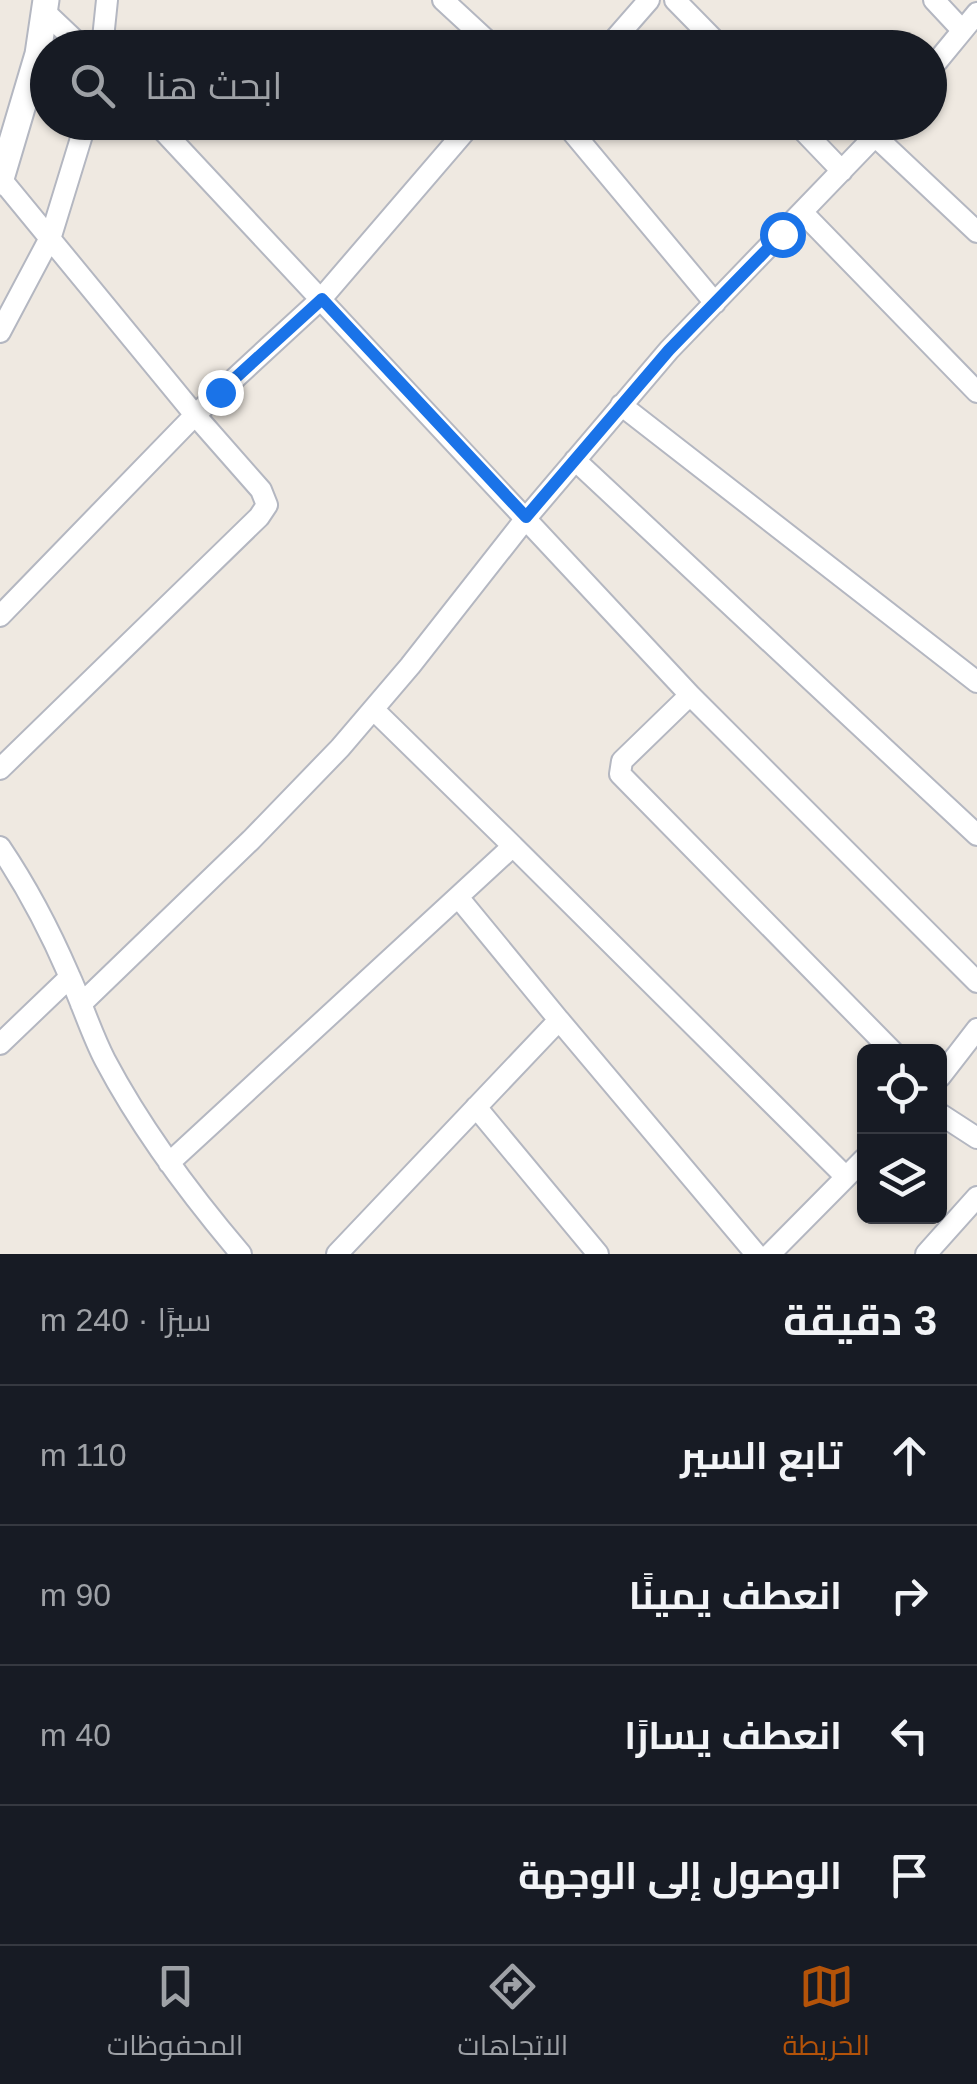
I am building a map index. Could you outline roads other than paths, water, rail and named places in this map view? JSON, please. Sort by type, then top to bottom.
[{"type":"street","points":[[104,30],[107,0]]},
{"type":"street","points":[[443,0],[476,30]]},
{"type":"street","points":[[623,30],[648,0]]},
{"type":"street","points":[[675,0],[704,30]]},
{"type":"street","points":[[934,0],[962,30]]},
{"type":"street","points":[[45,6],[66,30]]},
{"type":"street","points":[[947,49],[977,12]]},
{"type":"street","points":[[0,769],[265,511],[266,499],[1,180],[30,81]]},
{"type":"street","points":[[0,332],[51,236],[80,140]]},
{"type":"street","points":[[172,140],[690,695],[977,982]]},
{"type":"street","points":[[0,616],[195,415],[322,299],[457,140]]},
{"type":"street","points":[[579,140],[715,303]]},
{"type":"street","points":[[812,140],[842,171]]},
{"type":"street","points":[[81,1004],[251,840],[374,710],[526,517],[622,405],[871,140]]},
{"type":"street","points":[[890,140],[977,232]]},
{"type":"street","points":[[802,212],[977,392]]},
{"type":"street","points":[[622,405],[977,682]]},
{"type":"street","points":[[575,460],[977,835]]},
{"type":"street","points":[[690,695],[622,761],[620,774],[885,1044]]},
{"type":"street","points":[[374,710],[846,1177]]},
{"type":"street","points":[[169,1163],[514,846]]},
{"type":"street","points":[[0,847],[26,888],[70,977],[105,1060],[192,1197],[241,1254]]},
{"type":"street","points":[[458,897],[756,1254]]},
{"type":"street","points":[[0,1044],[70,977]]},
{"type":"street","points":[[336,1254],[559,1020]]},
{"type":"street","points":[[947,1068],[977,1029]]},
{"type":"street","points":[[476,1107],[598,1254]]},
{"type":"street","points":[[947,1119],[977,1138]]},
{"type":"street","points":[[770,1254],[857,1166]]},
{"type":"street","points":[[926,1254],[977,1197]]}]
